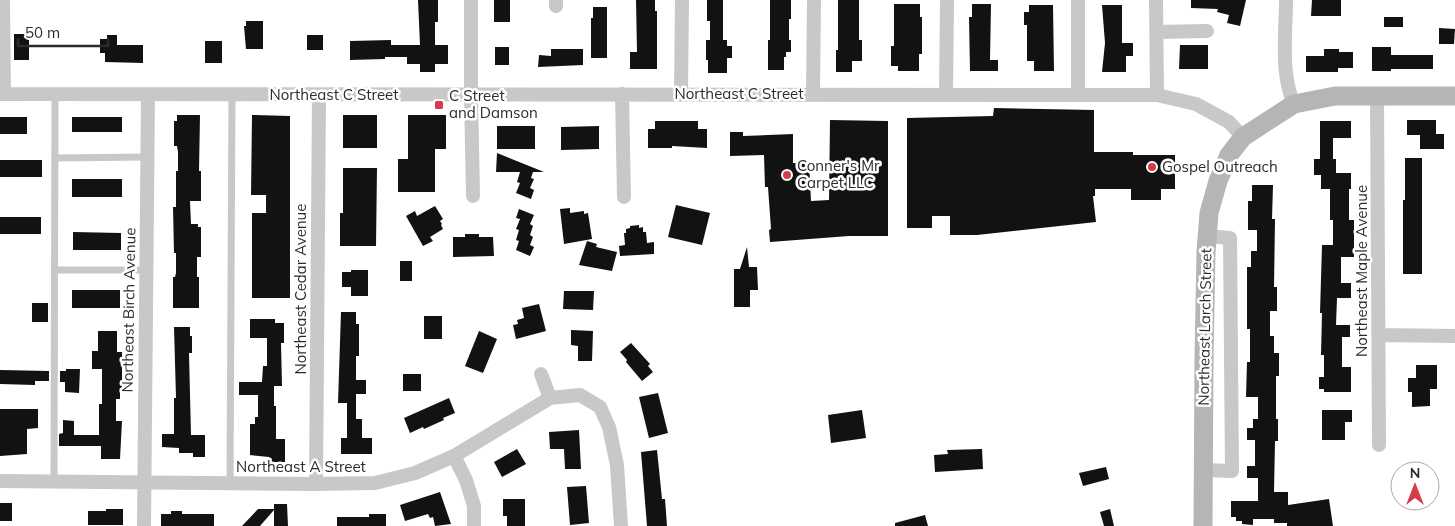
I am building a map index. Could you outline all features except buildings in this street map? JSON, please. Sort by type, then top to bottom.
[{"type":"main road","points":[[1243,137],[1294,104],[1335,96],[1455,96]]},
{"type":"main road","name":"Northeast Larch Street","points":[[1203,526],[1207,236],[1209,213],[1218,181],[1229,155],[1243,137]]},
{"type":"street","points":[[2,94],[3,0]]},
{"type":"street","points":[[471,0],[470,94],[473,196]]},
{"type":"street","points":[[682,0],[682,94]]},
{"type":"street","points":[[813,94],[814,0]]},
{"type":"street","points":[[946,94],[948,0]]},
{"type":"street","points":[[1078,0],[1078,94]]},
{"type":"street","points":[[1156,0],[1157,95]]},
{"type":"street","points":[[1286,0],[1286,63],[1289,92],[1294,104]]},
{"type":"street","points":[[1156,32],[1207,31]]},
{"type":"street","name":"Northeast C Street","points":[[2,94],[1157,95],[1196,104],[1229,122],[1243,137]]},
{"type":"street","points":[[622,94],[624,197]]},
{"type":"street","name":"Northeast Birch Avenue","points":[[144,526],[148,95]]},
{"type":"street","name":"Northeast Cedar Avenue","points":[[316,484],[319,95]]},
{"type":"street","name":"Northeast Maple Avenue","points":[[1377,96],[1379,445]]},
{"type":"street","points":[[1204,470],[1232,470],[1230,238],[1207,236]]},
{"type":"street","points":[[1378,335],[1455,336]]},
{"type":"street","points":[[541,374],[550,398]]},
{"type":"street","name":"Northeast A Street","points":[[0,481],[375,483],[415,473],[454,456],[550,398],[580,394],[600,407],[609,427],[617,465],[621,526]]},
{"type":"street","points":[[454,456],[466,480],[474,506],[474,526]]},
{"type":"lane","points":[[54,482],[55,94]]},
{"type":"lane","points":[[230,483],[232,95]]},
{"type":"lane","points":[[55,158],[147,157]]},
{"type":"lane","points":[[55,270],[146,270]]},
{"type":"place","name":"C Street and Damson","points":[[439,105]]},
{"type":"place","name":"Gospel Outreach","points":[[1152,167]]},
{"type":"place","name":"Conner's Mr Carpet LLC","points":[[787,175]]}]
